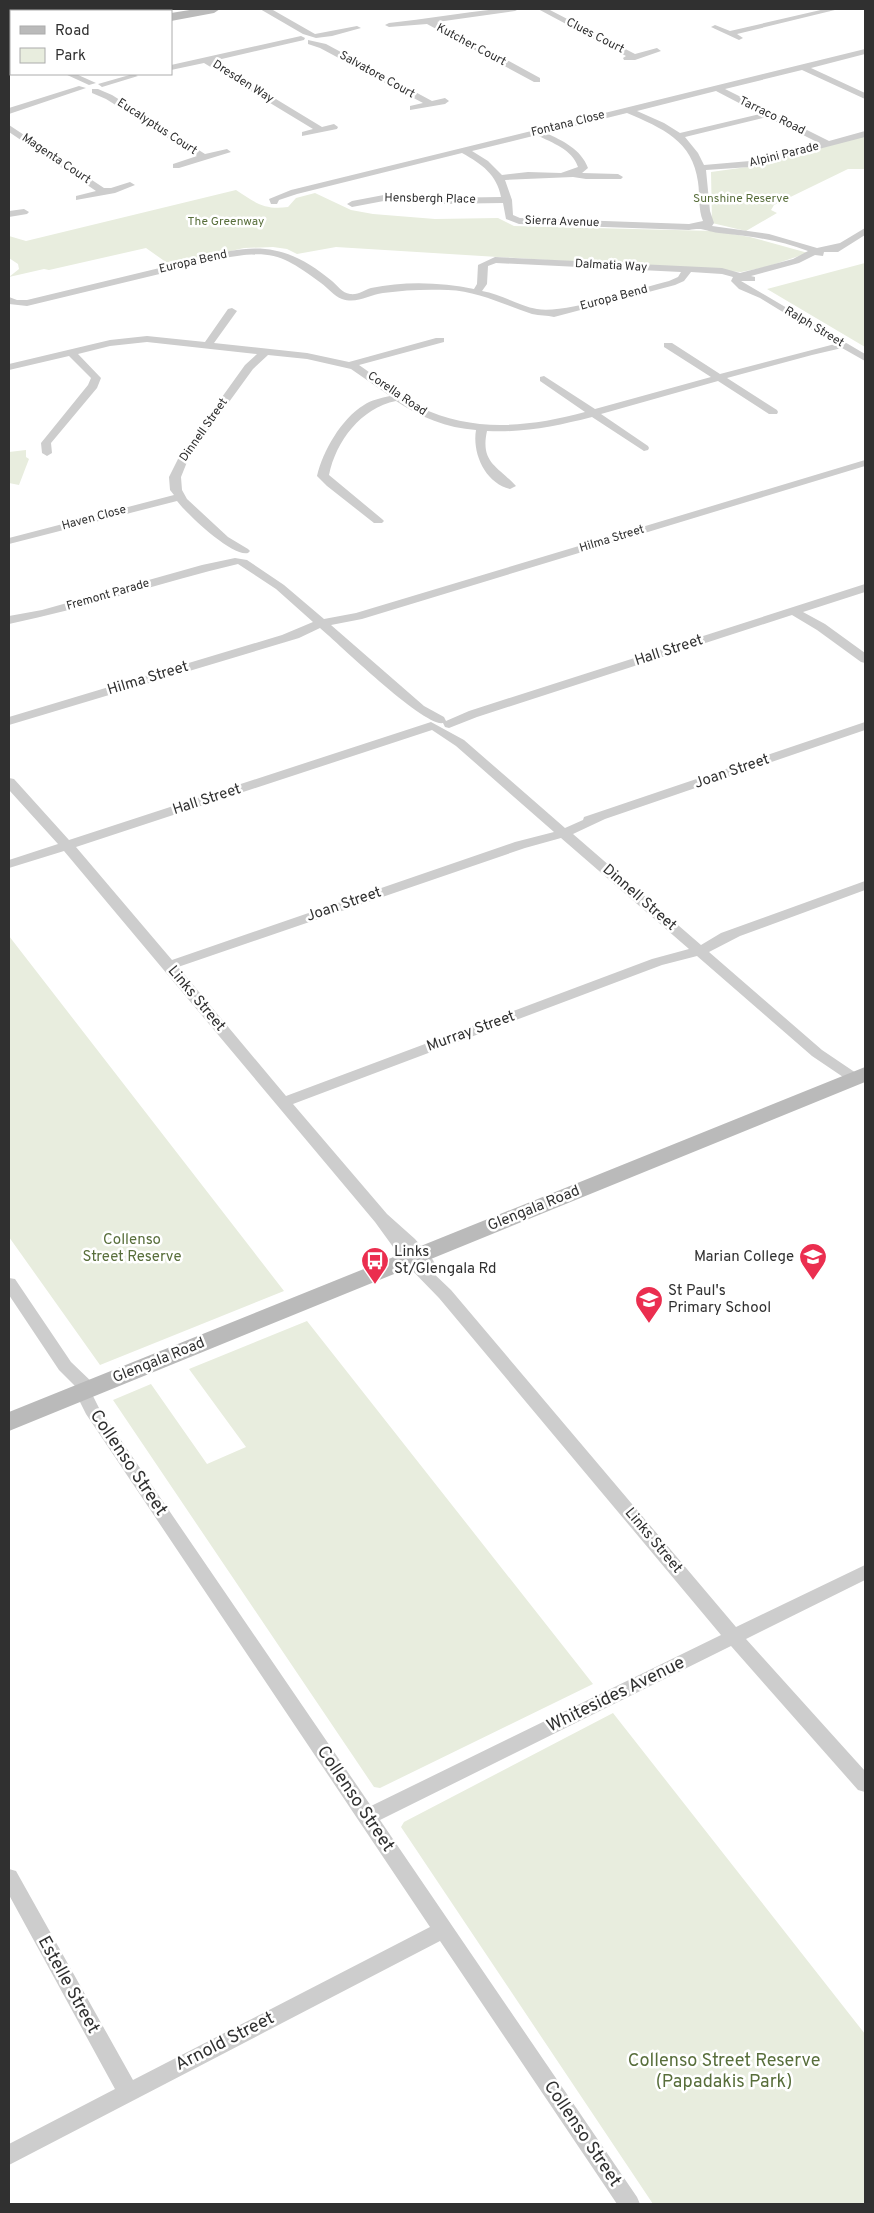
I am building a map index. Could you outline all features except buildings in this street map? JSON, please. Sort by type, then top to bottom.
[{"type":"street","points":[[172,17],[214,9]]},
{"type":"street","name":"Salvatore Court","points":[[264,9],[271,10],[310,38],[430,104]]},
{"type":"street","name":"Kutcher Court","points":[[519,9],[431,21],[436,26],[540,79],[523,83]]},
{"type":"street","name":"Clues Court","points":[[541,9],[552,11],[635,56]]},
{"type":"street","points":[[730,33],[835,9]]},
{"type":"street","points":[[389,25],[431,21]]},
{"type":"street","points":[[715,27],[741,38]]},
{"type":"street","name":"Dresden Way","points":[[320,130],[208,62],[210,59],[357,28]]},
{"type":"street","name":"Clues Court","points":[[621,60],[657,51]]},
{"type":"street","name":"Fontana Close","points":[[274,202],[274,199],[280,196],[294,192],[865,52]]},
{"type":"street","points":[[172,68],[210,59]]},
{"type":"street","points":[[803,67],[865,96]]},
{"type":"street","points":[[72,75],[92,87]]},
{"type":"street","points":[[9,111],[134,76]]},
{"type":"street","name":"Eucalyptus Court","points":[[92,87],[110,96],[204,157]]},
{"type":"street","name":"Tarraco Road","points":[[716,88],[828,144]]},
{"type":"street","name":"Salvatore Court","points":[[413,108],[445,101]]},
{"type":"street","points":[[628,110],[654,121],[679,136],[688,146],[701,168],[704,190],[704,222]]},
{"type":"street","points":[[679,136],[769,114]]},
{"type":"street","points":[[305,134],[334,127]]},
{"type":"street","name":"Magenta Court","points":[[9,128],[102,191],[112,191],[130,184]]},
{"type":"street","points":[[537,132],[577,155],[584,168],[574,174]]},
{"type":"street","name":"Alpini Parade","points":[[701,168],[750,164],[865,134]]},
{"type":"street","name":"Sierra Avenue","points":[[463,150],[485,163],[500,178],[506,189],[509,217],[519,221],[673,226],[704,222],[709,228],[726,229],[785,242],[815,253]]},
{"type":"street","name":"Eucalyptus Court","points":[[176,166],[228,152]]},
{"type":"street","points":[[500,178],[520,175],[574,174],[618,177]]},
{"type":"street","name":"Magenta Court","points":[[79,198],[99,194],[102,191]]},
{"type":"street","name":"Hensbergh Place","points":[[352,204],[389,197],[436,201],[508,200]]},
{"type":"street","points":[[9,213],[24,212]]},
{"type":"street","points":[[740,276],[842,246],[865,232]]},
{"type":"street","name":"Europa Bend","points":[[9,300],[22,304],[239,252],[259,250],[278,252],[290,256],[342,295],[351,297],[380,290],[426,286],[471,290],[502,298],[522,308],[529,314],[541,317],[666,284],[681,279],[688,270]]},
{"type":"street","points":[[752,279],[808,262],[815,253]]},
{"type":"street","name":"Dalmatia Way","points":[[471,290],[481,286],[483,276],[496,264],[517,262],[705,271],[752,279]]},
{"type":"street","name":"Europa Bend","points":[[666,284],[676,277],[676,269]]},
{"type":"street","name":"Ralph Street","points":[[740,276],[736,281],[742,287],[763,296],[865,358]]},
{"type":"street","name":"Ralph Street","points":[[752,279],[752,286],[763,296]]},
{"type":"street","name":"Europa Bend","points":[[9,295],[24,300],[46,298]]},
{"type":"street","points":[[208,345],[232,311]]},
{"type":"street","name":"Corella Road","points":[[9,367],[110,343],[137,340],[162,340],[327,359],[349,365],[365,373],[421,412],[438,419],[482,428],[507,429],[539,426],[841,343]]},
{"type":"street","points":[[349,365],[440,340]]},
{"type":"street","points":[[668,345],[773,412]]},
{"type":"street","name":"Dinnell Street","points":[[179,497],[174,484],[176,470],[260,351]]},
{"type":"street","points":[[47,452],[46,443],[93,386],[96,378],[71,352]]},
{"type":"street","points":[[544,379],[644,448]]},
{"type":"street","points":[[378,521],[331,484],[324,476],[324,467],[361,411],[374,403],[399,397]]},
{"type":"street","points":[[482,428],[479,444],[482,458],[492,472],[510,486]]},
{"type":"street","name":"Hilma Street","points":[[9,721],[865,463]]},
{"type":"street","points":[[179,497],[240,558]]},
{"type":"street","name":"Haven Close","points":[[9,540],[179,497]]},
{"type":"street","name":"Dinnell Street","points":[[240,558],[262,573],[561,830],[817,1053],[832,1072],[855,1078]]},
{"type":"street","name":"Fremont Parade","points":[[9,620],[44,613],[240,558]]},
{"type":"street","name":"Hall Street","points":[[9,864],[865,588]]},
{"type":"street","points":[[797,610],[865,659]]},
{"type":"street","name":"Joan Street","points":[[168,966],[865,726]]},
{"type":"street","name":"Links Street","points":[[9,782],[67,846],[284,1102],[381,1218],[399,1247],[415,1257],[734,1637],[865,1784]]},
{"type":"street","name":"Murray Street","points":[[284,1102],[865,885]]},
{"type":"street","name":"Glengala Road","points":[[9,1422],[855,1078]]},
{"type":"street","name":"Collenso Street","points":[[9,1283],[83,1392],[92,1410],[629,2204]]},
{"type":"street","name":"Whitesides Avenue","points":[[367,1817],[865,1572]]},
{"type":"street","name":"Estelle Street","points":[[9,1877],[128,2092]]},
{"type":"street","name":"Arnold Street","points":[[9,2155],[443,1930]]},
{"type":"green space","name":"Sunshine Reserve","points":[[865,136],[865,169],[848,169],[774,205],[771,210],[777,213],[746,231],[712,223],[711,172],[747,167]]},
{"type":"green space","name":"The Greenway","points":[[236,190],[255,202],[280,208],[288,207],[296,198],[315,193],[351,210],[373,214],[435,219],[498,218],[514,226],[714,231],[750,237],[808,253],[766,267],[741,272],[336,247],[297,254],[287,249],[273,247],[244,248],[170,265],[146,248],[9,277],[19,269],[18,264],[9,258],[9,236],[26,241]]},
{"type":"green space","points":[[865,263],[865,347],[767,289]]},
{"type":"green space","points":[[26,450],[26,457],[29,459],[19,485],[9,483],[9,452]]},
{"type":"green space","name":"Collenso Street Reserve","points":[[9,936],[284,1291],[100,1365],[9,1237]]},
{"type":"green space","points":[[307,1321],[593,1684],[380,1788],[374,1787],[113,1400],[151,1384],[207,1464],[246,1447],[189,1369]]},
{"type":"green space","name":"Collenso Street Reserve (Papadakis Park)","points":[[613,1713],[865,2034],[865,2204],[653,2204],[401,1827],[404,1822]]},
{"type":"place","name":"Marian College","points":[[813,1281]]},
{"type":"place","name":"Links St/Glengala Rd","points":[[375,1285]]},
{"type":"place","name":"St Paul's Primary School","points":[[649,1324]]}]
